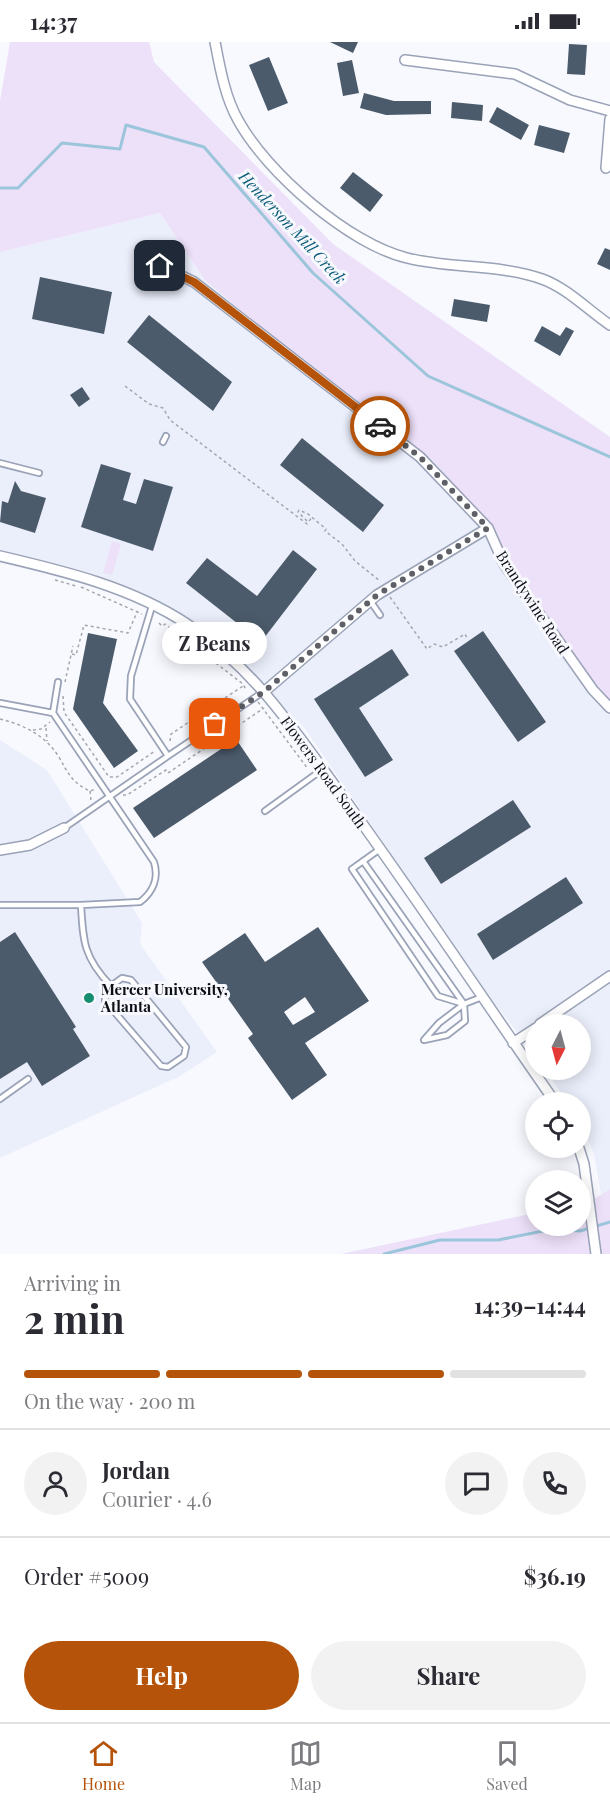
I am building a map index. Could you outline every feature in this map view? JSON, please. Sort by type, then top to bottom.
[{"type":"street","points":[[215,42],[222,76],[238,121],[282,176],[326,214],[372,245],[391,254],[540,279],[562,289],[610,325]]},
{"type":"street","points":[[405,60],[515,74],[570,100],[610,111]]},
{"type":"street","points":[[606,168],[610,119]]},
{"type":"street","name":"Brandywine Road","points":[[143,257],[194,282],[420,457],[488,528],[504,564],[593,690],[610,708]]},
{"type":"street","points":[[265,691],[394,583],[488,528]]},
{"type":"street","name":"Flowers Road South","points":[[0,556],[128,593],[185,622],[222,649],[265,691],[380,849],[548,1092]]},
{"type":"street","points":[[0,850],[30,845],[64,828]]},
{"type":"street","points":[[555,1014],[610,976]]},
{"type":"street","points":[[513,1043],[525,1035]]},
{"type":"street","points":[[582,1158],[586,1174],[596,1254]]},
{"type":"lane","points":[[163,442],[166,436]]},
{"type":"lane","points":[[0,463],[39,473]]},
{"type":"lane","points":[[371,602],[380,615]]},
{"type":"lane","points":[[152,606],[131,676],[130,699],[168,756]]},
{"type":"lane","points":[[53,713],[58,682]]},
{"type":"lane","points":[[64,828],[265,691]]},
{"type":"lane","points":[[0,703],[53,713],[111,795],[154,862],[155,882],[140,902],[81,905],[0,904]]},
{"type":"lane","points":[[265,811],[323,769]]},
{"type":"lane","points":[[380,849],[352,869],[438,996],[464,1004]]},
{"type":"lane","points":[[363,861],[464,1004],[465,1021],[447,1035],[424,1040],[439,1023],[464,1004],[482,997]]},
{"type":"lane","points":[[81,905],[83,939],[88,958],[111,986]]},
{"type":"lane","points":[[122,978],[131,980],[186,1047],[184,1056],[168,1067],[161,1066],[105,1001],[105,995],[111,986],[122,978]]},
{"type":"lane","points":[[0,1099],[28,1079]]},
{"type":"path","points":[[125,386],[149,404],[163,408],[170,420],[307,524],[309,522]]},
{"type":"path","points":[[309,522],[298,512],[299,510],[326,529],[325,531],[342,544],[355,561],[380,582]]},
{"type":"path","points":[[309,522],[312,517]]},
{"type":"path","points":[[50,578],[80,587],[143,615]]},
{"type":"path","points":[[388,594],[427,649],[434,644],[443,647],[465,634],[468,640]]},
{"type":"path","points":[[71,654],[76,655],[84,625],[128,633],[137,611]]},
{"type":"path","points":[[159,623],[162,626],[165,624],[245,685],[246,690]]},
{"type":"path","points":[[65,685],[73,646]]},
{"type":"path","points":[[170,741],[171,734],[245,685]]},
{"type":"path","points":[[63,696],[64,712],[109,777],[117,777],[155,751]]},
{"type":"path","points":[[258,702],[308,768]]},
{"type":"path","points":[[123,795],[183,763],[267,706]]},
{"type":"path","points":[[0,719],[33,730],[47,743],[73,781],[90,791],[97,789]]},
{"type":"path","points":[[33,730],[46,727],[51,721]]},
{"type":"path","points":[[46,727],[47,743]]},
{"type":"path","points":[[178,756],[183,763]]},
{"type":"path","points":[[90,791],[92,801]]},
{"type":"shaded area","points":[[10,42],[149,42],[154,62],[333,244],[610,437],[610,701],[560,641],[505,562],[479,512],[432,460],[355,407],[205,280],[160,213],[0,252],[0,101]]},
{"type":"shaded area","points":[[160,213],[205,280],[355,407],[432,460],[479,512],[610,701],[610,1189],[601,1194],[591,1147],[591,1092],[561,1092],[552,1080],[591,1080],[591,1014],[525,1014],[525,1042],[491,999],[305,729],[244,665],[146,597],[0,559],[0,252]]},
{"type":"shaded area","points":[[112,541],[121,544],[112,575],[103,573]]},
{"type":"shaded area","name":"Mercer University, Atlanta","points":[[0,740],[47,770],[142,923],[140,944],[217,1052],[180,1076],[0,1158]]},
{"type":"shaded area","points":[[610,1189],[610,1254],[341,1254],[525,1215],[525,1236],[591,1236],[591,1201]]},
{"type":"building","points":[[330,42],[358,42],[353,53]]},
{"type":"building","points":[[569,44],[587,45],[585,75],[567,74]]},
{"type":"building","points":[[269,57],[288,103],[268,111],[249,65]]},
{"type":"building","points":[[352,60],[359,93],[343,96],[337,63]]},
{"type":"building","points":[[364,93],[394,101],[431,101],[431,114],[386,115],[360,108]]},
{"type":"building","points":[[452,102],[483,105],[482,121],[451,118]]},
{"type":"building","points":[[497,107],[529,125],[521,140],[489,122]]},
{"type":"building","points":[[539,125],[570,133],[564,153],[534,145]]},
{"type":"building","points":[[353,172],[383,195],[370,212],[340,188]]},
{"type":"building","points":[[605,248],[610,250],[610,270],[597,264]]},
{"type":"building","points":[[40,277],[112,292],[104,334],[32,319]]},
{"type":"building","points":[[454,299],[490,305],[487,322],[451,316]]},
{"type":"building","points":[[149,315],[232,382],[213,411],[127,342]]},
{"type":"building","points":[[542,326],[560,336],[566,327],[574,331],[560,356],[534,341]]},
{"type":"building","points":[[82,387],[90,399],[79,407],[70,395]]},
{"type":"building","points":[[302,438],[384,505],[363,532],[280,465]]},
{"type":"building","points":[[101,464],[131,473],[123,500],[136,504],[144,479],[173,487],[153,551],[81,527]]},
{"type":"building","points":[[15,481],[21,491],[46,498],[35,533],[0,522],[2,501],[8,503]]},
{"type":"building","points":[[293,550],[317,569],[261,642],[186,583],[207,558],[257,596]]},
{"type":"building","points":[[483,631],[546,722],[518,742],[454,651]]},
{"type":"building","points":[[88,633],[117,639],[103,703],[138,751],[114,768],[73,709]]},
{"type":"building","points":[[392,649],[409,675],[359,708],[393,760],[365,777],[314,699]]},
{"type":"building","points":[[236,739],[257,770],[154,838],[133,808]]},
{"type":"building","points":[[513,800],[531,827],[441,884],[424,858]]},
{"type":"building","points":[[566,877],[583,903],[493,960],[477,934]]},
{"type":"building","points":[[318,927],[369,1001],[305,1043],[327,1075],[292,1100],[248,1038],[253,1034],[202,962],[245,933],[265,962]],"holes":[[[305,997],[315,1012],[293,1025],[284,1012]]]},
{"type":"building","points":[[15,932],[76,1027],[73,1029],[90,1056],[42,1086],[27,1062],[0,1079],[0,942]]},
{"type":"waterway","name":"Henderson Mill Creek","points":[[0,188],[18,188],[62,143],[120,149],[126,125],[204,147],[313,273],[428,376],[610,457]]},
{"type":"waterway","points":[[384,1254],[440,1240],[498,1240],[553,1229],[580,1231],[610,1222]]},
{"type":"way so far","points":[[215,724],[265,691],[377,595],[434,558],[488,528],[420,457],[380,426]]},
{"type":"place","name":"Z Beans","points":[[215,724]]},
{"type":"place","name":"Mercer University, Atlanta","points":[[89,998]]},
{"type":"route","points":[[160,266],[194,282],[380,426]]}]
